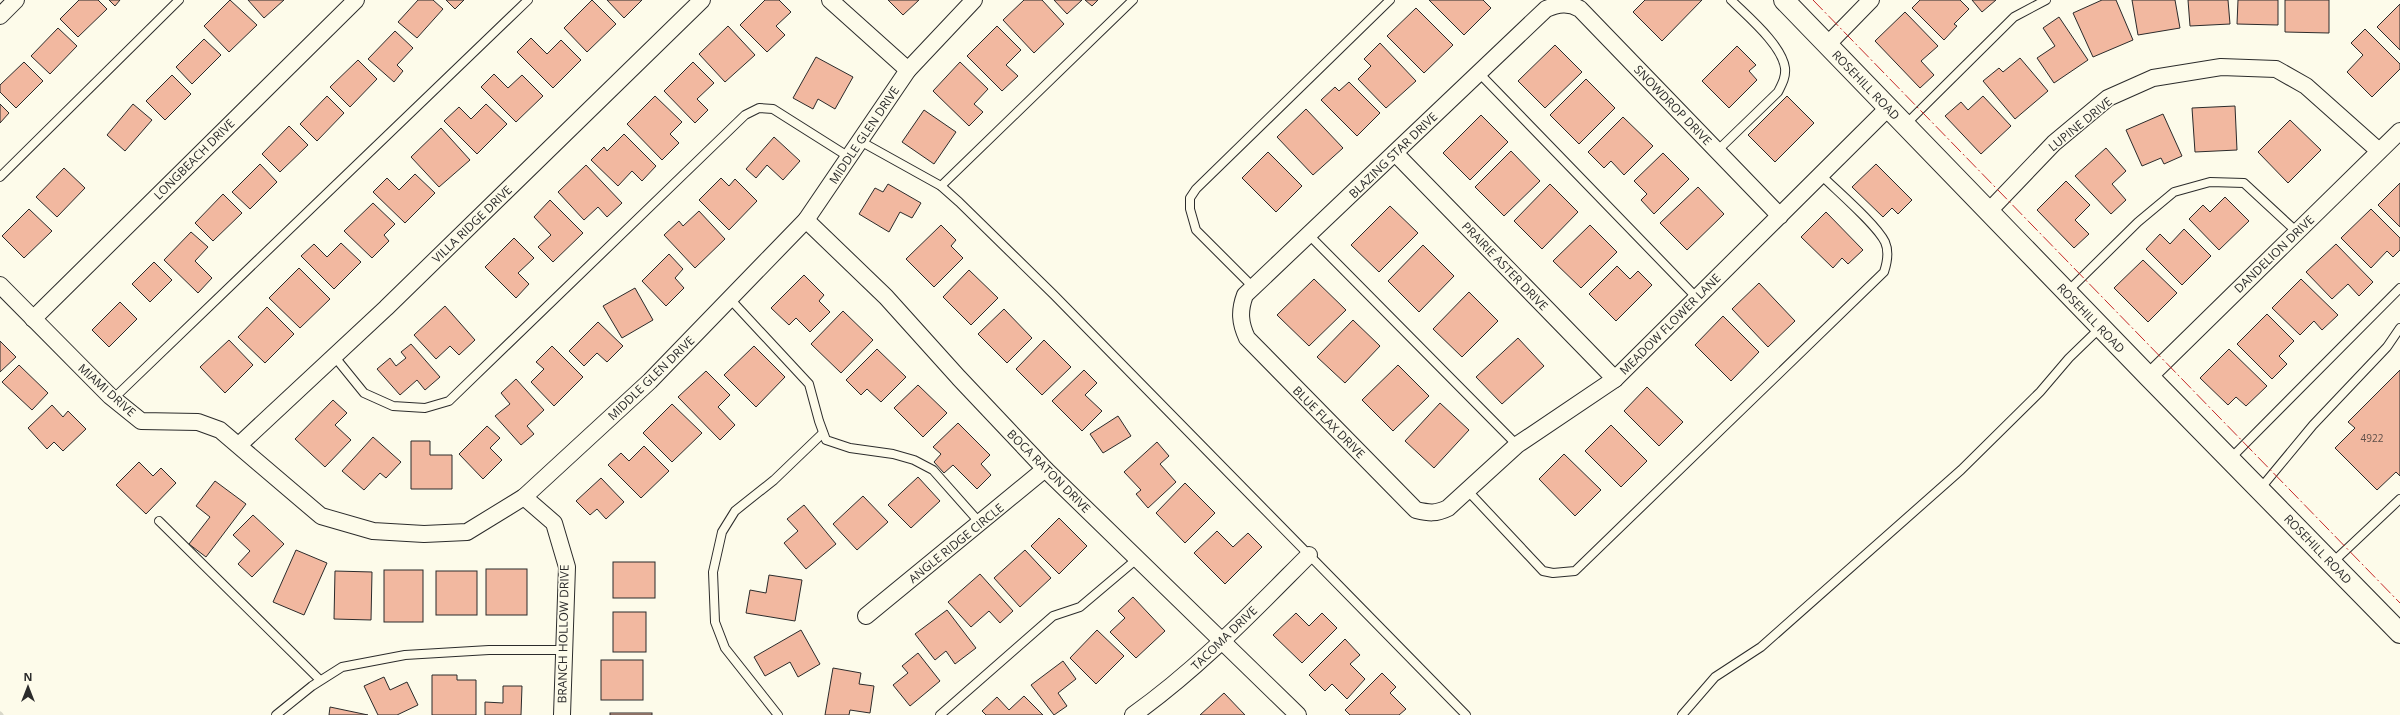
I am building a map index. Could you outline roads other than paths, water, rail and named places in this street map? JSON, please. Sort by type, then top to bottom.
[{"type":"street","points":[[0,16],[16,0]]},
{"type":"street","name":"LONGBEACH DRIVE","points":[[33,319],[356,0]]},
{"type":"street","name":"VILLA RIDGE DRIVE","points":[[239,445],[334,356],[702,0]]},
{"type":"street","points":[[830,0],[908,70]]},
{"type":"street","name":"MIDDLE GLEN DRIVE","points":[[239,445],[321,516],[372,531],[424,534],[467,532],[524,497],[650,381],[806,220],[908,70],[974,0]]},
{"type":"street","name":"ROSEHILL ROAD","points":[[1784,0],[2100,328],[2400,633]]},
{"type":"street","points":[[1827,45],[1870,0]]},
{"type":"street","name":"BLAZING STAR DRIVE","points":[[1241,318],[1241,306],[1245,295],[1253,287],[1546,9],[1562,4]]},
{"type":"street","name":"SNOWDROP DRIVE","points":[[1562,4],[1571,4],[1580,8],[1780,216]]},
{"type":"street","name":"LUPINE DRIVE","points":[[1988,212],[2054,143],[2108,98],[2153,78],[2221,67],[2276,69],[2306,86],[2379,151]]},
{"type":"street","name":"MEADOW FLOWER LANE","points":[[1431,514],[1439,513],[1448,508],[1517,445],[1615,379],[1888,108]]},
{"type":"street","name":"DANDELION DRIVE","points":[[2149,378],[2400,132]]},
{"type":"street","name":"PRAIRIE ASTER DRIVE","points":[[1395,153],[1615,379]]},
{"type":"street","name":"BOCA RATON DRIVE","points":[[806,220],[886,297],[1045,469],[1223,640],[1298,715]]},
{"type":"street","name":"MIAMI DRIVE","points":[[0,285],[113,399],[141,421],[198,422],[220,430],[239,445]]},
{"type":"street","name":"BLUE FLAX DRIVE","points":[[1241,318],[1247,338],[1416,510],[1431,514]]},
{"type":"street","name":"ANGLE RIDGE CIRCLE","points":[[866,616],[1045,469]]},
{"type":"street","name":"BRANCH HOLLOW DRIVE","points":[[524,497],[554,523],[567,567],[562,715]]},
{"type":"street","name":"TACOMA DRIVE","points":[[1133,715],[1167,691],[1223,640],[1309,555]]},
{"type":"lane","points":[[0,177],[179,0]]},
{"type":"lane","points":[[113,399],[528,0]]},
{"type":"lane","points":[[940,186],[1133,0]]},
{"type":"lane","points":[[1253,287],[1196,230],[1190,209],[1190,198],[1196,189],[1390,0]]},
{"type":"lane","points":[[1717,151],[1778,92],[1784,81],[1785,68],[1780,55],[1771,41],[1731,0]]},
{"type":"lane","points":[[1904,125],[2014,17],[2046,0]]},
{"type":"lane","points":[[1480,72],[1697,298]]},
{"type":"lane","points":[[334,356],[364,393],[393,406],[425,408],[449,401],[745,115],[759,108],[773,109],[849,157]]},
{"type":"lane","points":[[860,141],[940,186],[1054,295],[1466,715]]},
{"type":"lane","points":[[1467,490],[1543,571],[1553,573],[1575,571],[1884,272],[1887,262],[1885,243],[1877,232],[1821,175]]},
{"type":"lane","points":[[2067,293],[2138,222],[2174,192],[2210,182],[2244,183],[2297,232]]},
{"type":"lane","points":[[1309,235],[1517,445]]},
{"type":"lane","points":[[2229,459],[2400,288]]},
{"type":"lane","points":[[730,299],[809,384],[826,440],[850,448],[893,454],[914,460],[933,470],[980,522]]},
{"type":"lane","points":[[1682,715],[1715,677],[1761,647],[1961,470],[2040,392],[2069,358],[2100,328]]},
{"type":"lane","points":[[2259,490],[2313,425],[2387,347],[2400,328]]},
{"type":"lane","points":[[778,715],[725,648],[715,622],[713,572],[722,532],[735,511],[774,480],[824,433]]},
{"type":"lane","points":[[2332,564],[2400,499]]},
{"type":"lane","points":[[159,521],[320,680]]},
{"type":"lane","points":[[940,715],[1053,616],[1080,607],[1138,558]]},
{"type":"lane","points":[[276,715],[320,680],[342,667],[405,655],[489,650],[564,650]]}]
